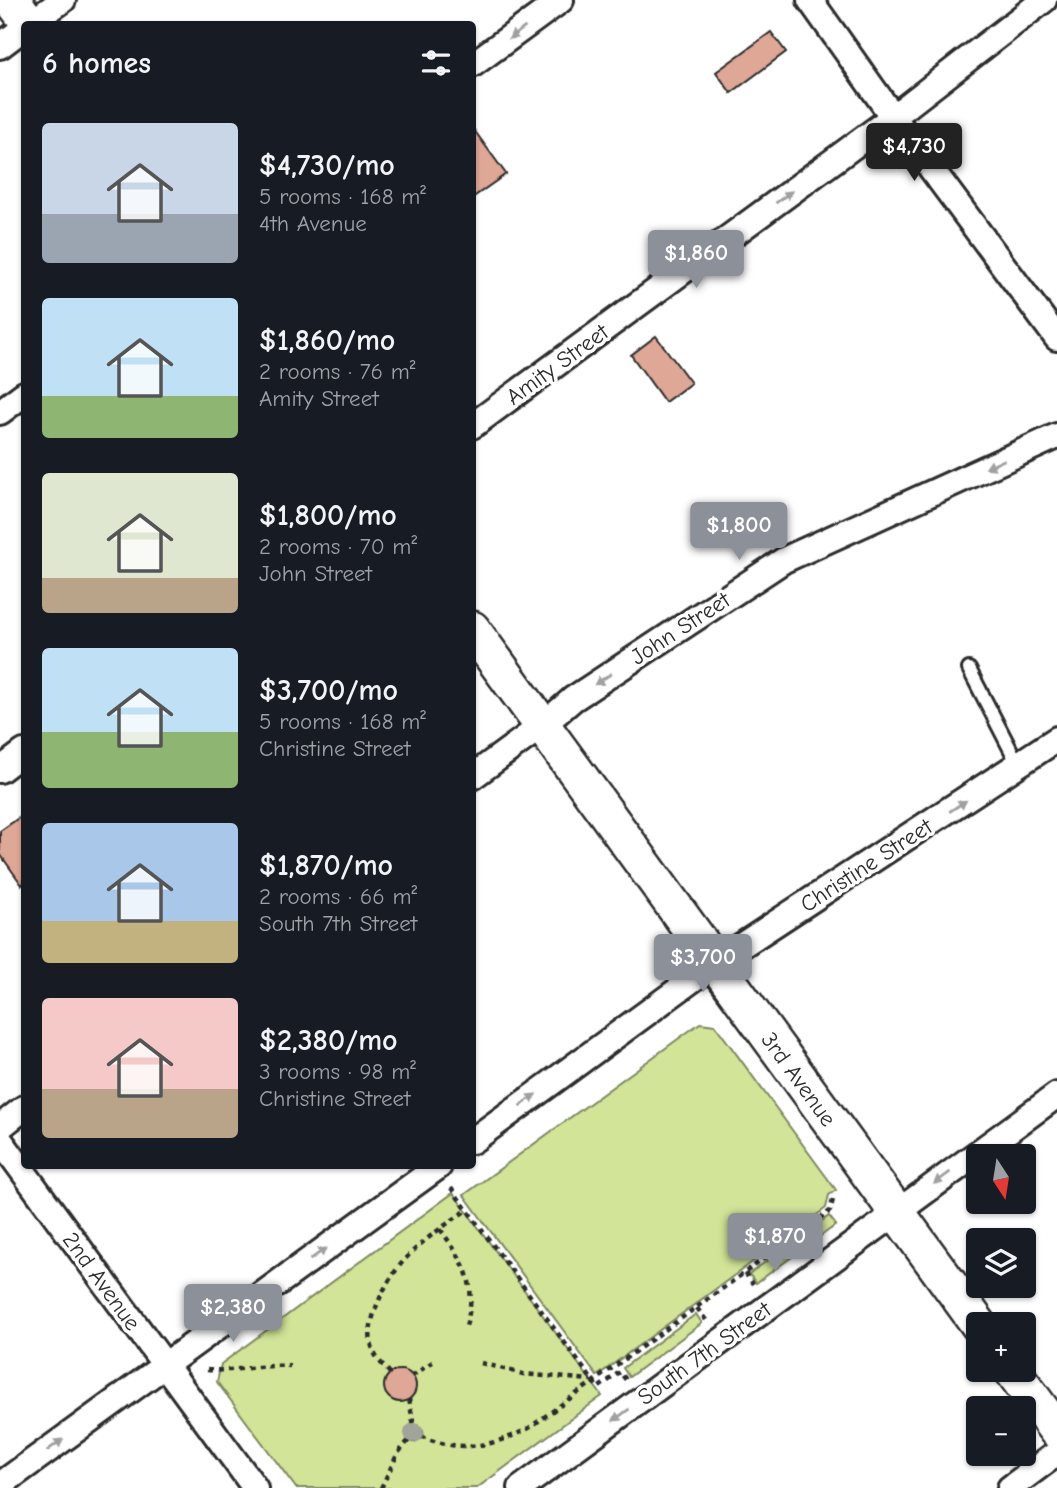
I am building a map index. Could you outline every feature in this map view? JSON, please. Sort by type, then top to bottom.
[{"type":"street","points":[[12,0],[27,21]]},
{"type":"street","points":[[33,21],[63,0]]},
{"type":"street","points":[[476,62],[561,0]]},
{"type":"street","points":[[810,0],[1057,338]]},
{"type":"street","name":"Amity Street","points":[[476,423],[893,117],[1044,0]]},
{"type":"street","points":[[0,46],[21,30]]},
{"type":"street","points":[[0,412],[21,396]]},
{"type":"street","name":"John Street","points":[[476,774],[543,725],[573,698],[784,560],[1057,436]]},
{"type":"street","name":"3rd Avenue","points":[[476,634],[970,1312]]},
{"type":"street","name":"Christine Street","points":[[476,1138],[715,963],[1057,739]]},
{"type":"street","points":[[0,770],[21,754]]},
{"type":"street","name":"South 7th Street","points":[[521,1488],[1057,1095]]},
{"type":"street","points":[[0,1127],[21,1110]]},
{"type":"street","name":"2nd Avenue","points":[[0,1140],[255,1488]]},
{"type":"street","points":[[0,1485],[435,1169]]},
{"type":"street","points":[[1021,1382],[1057,1431]]},
{"type":"street","points":[[1010,1488],[1057,1454]]},
{"type":"lane","points":[[969,668],[1019,766]]},
{"type":"path","points":[[451,1188],[598,1388],[620,1372],[626,1380]]},
{"type":"path","points":[[421,1436],[457,1447],[481,1446],[505,1439],[535,1424],[830,1211],[834,1196]]},
{"type":"path","points":[[390,1373],[374,1352],[369,1325],[382,1292],[397,1268],[417,1246],[468,1209]]},
{"type":"path","points":[[440,1229],[469,1276],[471,1308],[466,1326]]},
{"type":"path","points":[[745,1273],[753,1284]]},
{"type":"path","points":[[696,1308],[706,1320]]},
{"type":"path","points":[[412,1376],[434,1361]]},
{"type":"path","points":[[481,1363],[523,1374],[593,1381]]},
{"type":"path","points":[[207,1370],[290,1366]]},
{"type":"path","points":[[409,1399],[414,1427]]},
{"type":"path","points":[[414,1427],[419,1429],[421,1436]]},
{"type":"path","points":[[410,1439],[408,1433],[414,1427]]},
{"type":"path","points":[[410,1439],[417,1440],[421,1436]]},
{"type":"path","points":[[381,1488],[398,1453],[410,1439]]},
{"type":"green space","points":[[700,1023],[715,1025],[836,1190],[829,1195],[826,1208],[597,1376],[464,1195]]},
{"type":"green space","points":[[453,1193],[602,1396],[477,1488],[296,1488],[217,1382],[221,1364]]},
{"type":"green space","points":[[829,1216],[836,1225],[756,1283],[749,1274]]},
{"type":"green space","points":[[696,1314],[702,1323],[629,1377],[623,1368]]},
{"type":"building","points":[[771,32],[786,52],[731,93],[716,72]]},
{"type":"building","points":[[476,133],[506,174],[476,195]]},
{"type":"building","points":[[656,336],[691,383],[665,402],[631,355]]},
{"type":"building","points":[[21,818],[21,884],[0,854],[0,831]]},
{"type":"building","points":[[400,1370],[411,1375],[416,1386],[411,1397],[400,1402],[389,1397],[384,1386],[389,1375]]}]
